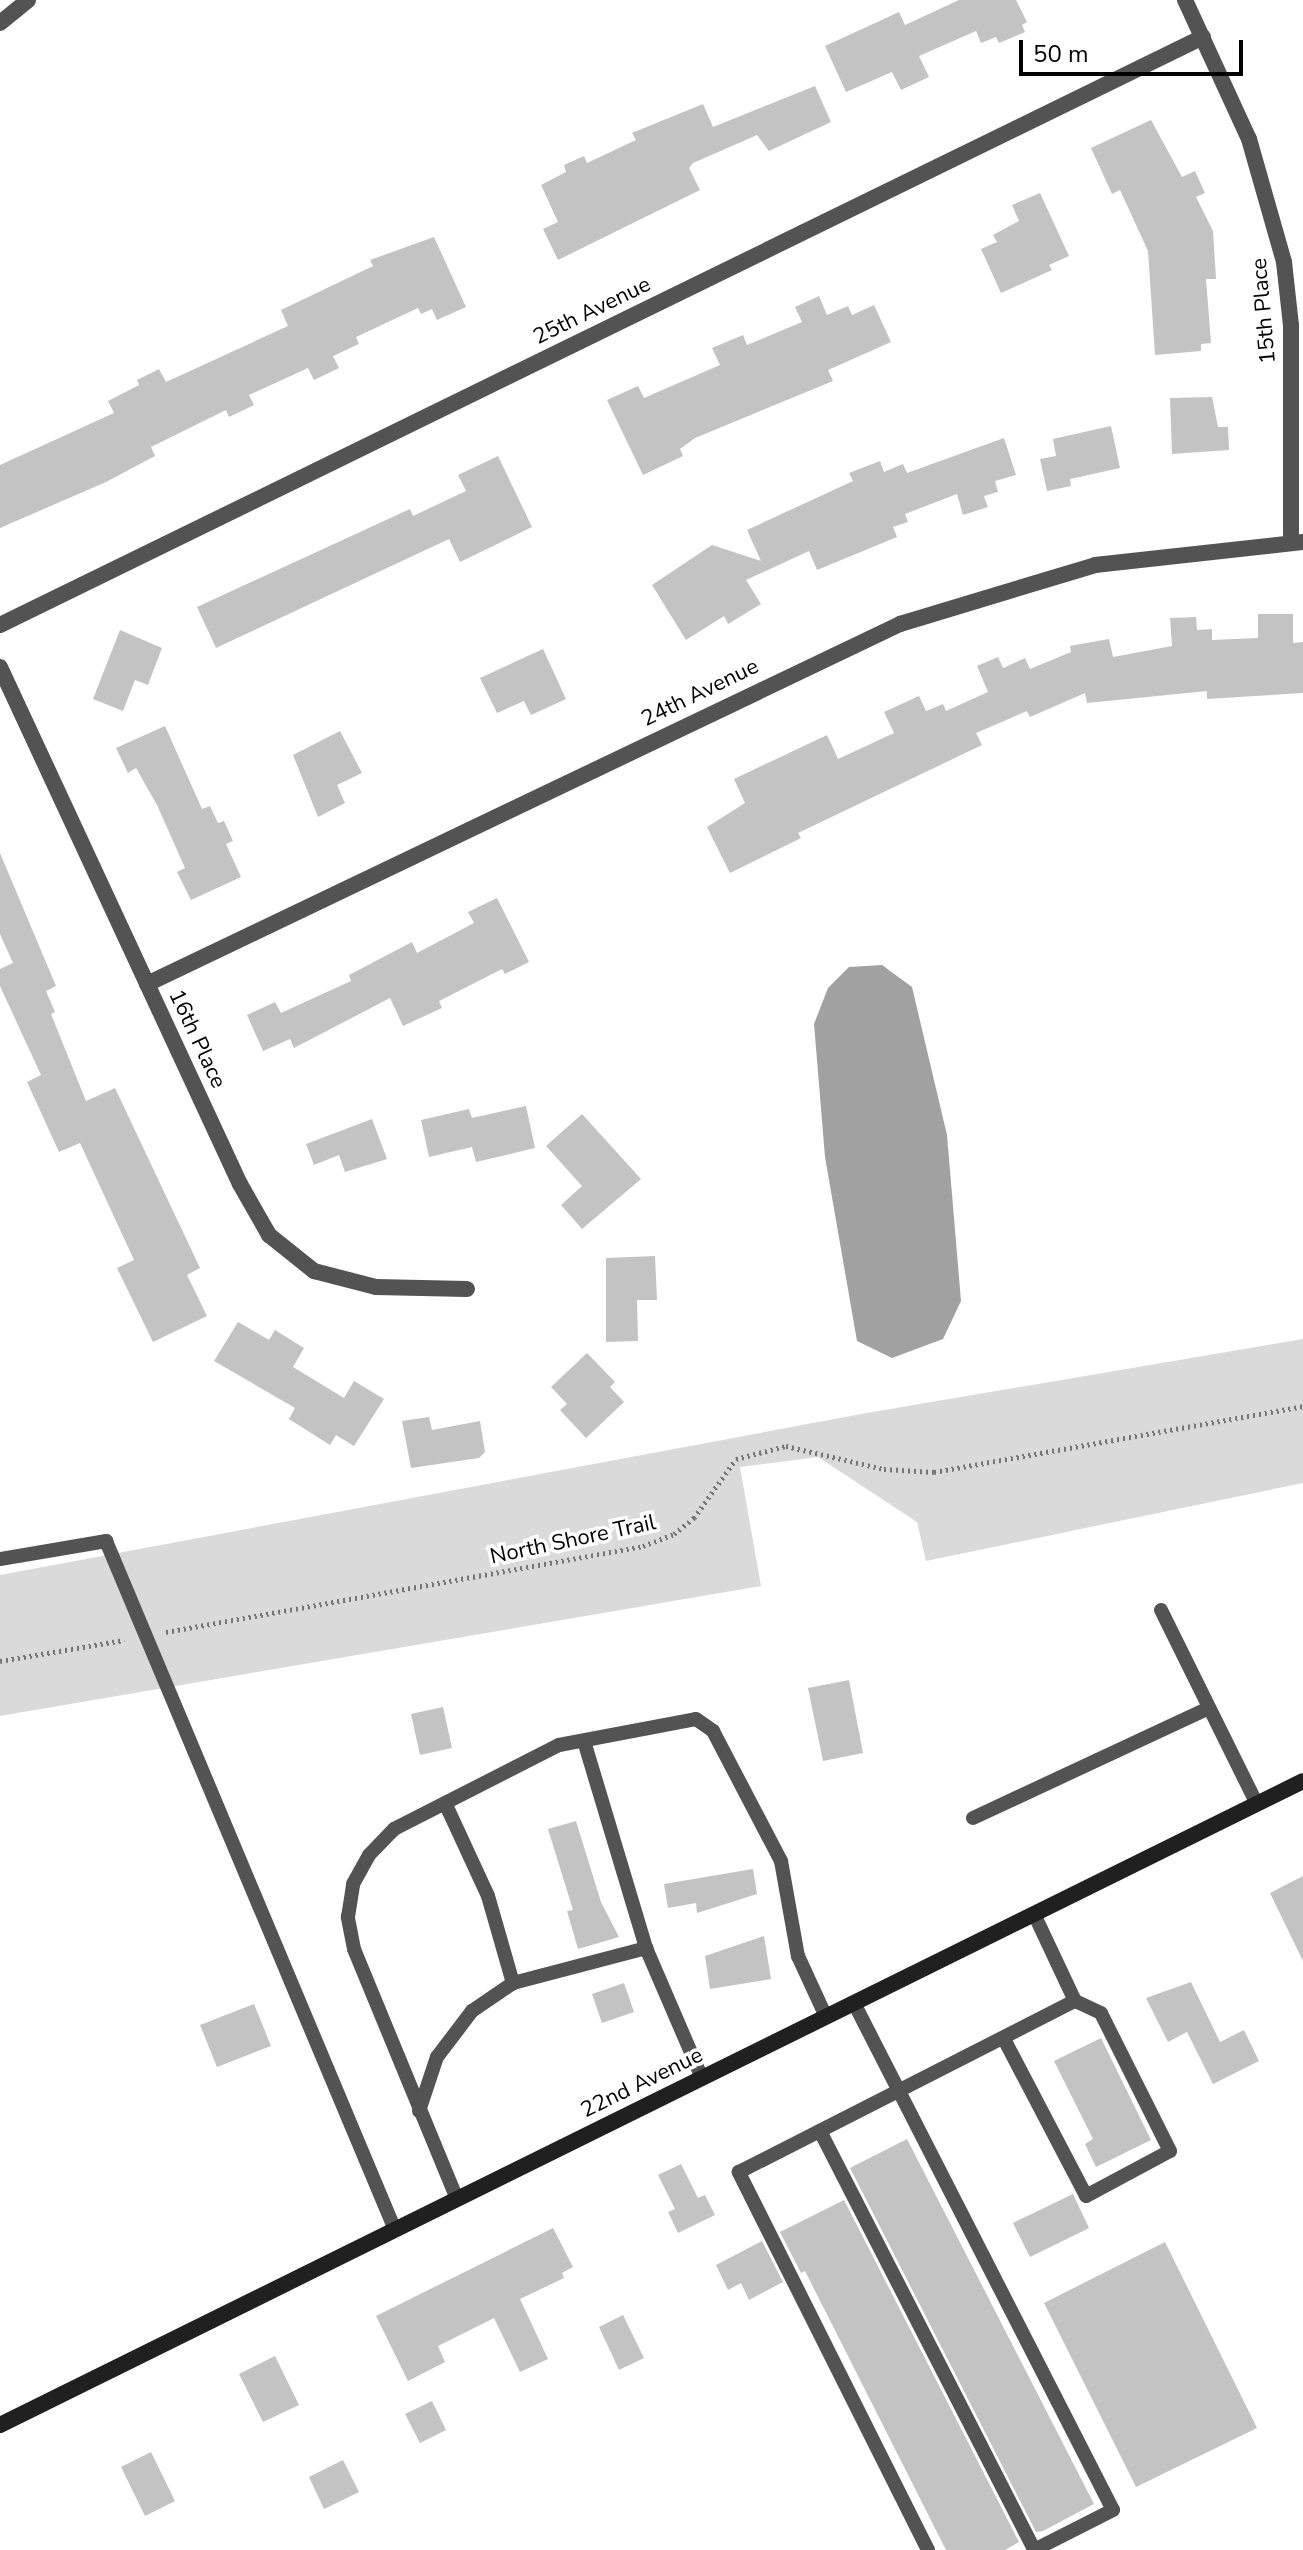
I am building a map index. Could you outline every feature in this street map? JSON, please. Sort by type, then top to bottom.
[{"type":"street","points":[[0,23],[28,0]]},
{"type":"street","name":"15th Place","points":[[1185,0],[1249,139],[1284,262],[1291,325],[1297,542]]},
{"type":"street","name":"25th Avenue","points":[[0,625],[1203,37]]},
{"type":"street","name":"24th Avenue","points":[[147,984],[900,624],[1095,565],[1297,542]]},
{"type":"street","name":"16th Place","points":[[0,667],[147,984],[269,1235],[314,1271],[376,1287],[467,1289]]},
{"type":"street","name":"22nd Avenue","points":[[0,2425],[1303,1781]]},
{"type":"lane","points":[[0,1559],[106,1541],[395,2230]]},
{"type":"lane","points":[[1161,1610],[1257,1804]]},
{"type":"lane","points":[[973,1818],[1209,1708]]},
{"type":"lane","points":[[457,2199],[354,1949],[348,1917],[353,1884],[369,1855],[394,1829],[559,1745],[696,1719],[713,1731],[781,1861],[798,1956],[826,2017]]},
{"type":"lane","points":[[584,1741],[646,1948],[702,2078]]},
{"type":"lane","points":[[446,1805],[488,1896],[513,1983]]},
{"type":"lane","points":[[1004,2039],[1086,2196],[1170,2151],[1101,2013],[1075,2001],[1034,1914]]},
{"type":"lane","points":[[419,2111],[437,2057],[472,2011],[513,1983],[646,1948]]},
{"type":"lane","points":[[928,2550],[739,2172],[1075,2001]]},
{"type":"lane","points":[[820,2131],[1034,2550],[1113,2510],[854,2003]]},
{"type":"path","name":"North Shore Trail","points":[[0,1661],[643,1546],[674,1534],[694,1518],[736,1459],[786,1446],[884,1469],[934,1472],[1303,1406]]},
{"type":"shaded area","points":[[882,965],[912,987],[947,1135],[961,1301],[943,1339],[892,1358],[857,1341],[825,1157],[814,1024],[828,988],[849,967]]},
{"type":"shaded area","points":[[1303,1339],[1303,1483],[926,1561],[917,1522],[818,1457],[740,1467],[761,1586],[0,1716],[0,1575],[861,1414]]},
{"type":"building","points":[[959,0],[1016,0],[1027,22],[1022,25],[1025,32],[999,43],[996,37],[981,43],[976,31],[919,56],[929,77],[901,90],[892,72],[846,92],[825,46],[899,12],[905,25]]},
{"type":"building","points":[[815,86],[831,122],[769,151],[757,135],[693,163],[689,168],[700,190],[558,260],[543,229],[558,222],[541,185],[566,172],[564,165],[584,156],[587,163],[636,140],[632,133],[703,104],[713,127]]},
{"type":"building","points":[[1151,120],[1182,177],[1195,171],[1205,193],[1196,197],[1213,231],[1216,279],[1206,279],[1211,343],[1201,344],[1201,351],[1155,355],[1148,251],[1120,190],[1112,194],[1091,148]]},
{"type":"building","points":[[1040,193],[1069,256],[1049,265],[1052,270],[1001,293],[981,249],[997,242],[993,235],[1019,221],[1012,205]]},
{"type":"building","points":[[434,237],[466,307],[437,320],[432,309],[421,314],[418,308],[356,337],[359,344],[333,356],[339,368],[314,380],[308,368],[249,395],[254,405],[229,417],[226,410],[151,447],[155,456],[106,482],[0,528],[0,465],[114,413],[108,401],[139,385],[137,380],[159,369],[166,382],[288,326],[281,310],[373,266],[370,260]]},
{"type":"building","points":[[819,296],[827,315],[848,306],[852,315],[874,305],[891,342],[828,370],[833,381],[695,438],[680,449],[683,456],[643,475],[607,400],[638,386],[644,398],[720,365],[712,348],[743,335],[747,345],[802,322],[795,307]]},
{"type":"building","points":[[1212,397],[1218,427],[1228,427],[1229,450],[1172,454],[1170,398]]},
{"type":"building","points":[[1111,426],[1120,468],[1070,479],[1071,486],[1047,491],[1040,459],[1056,456],[1053,439]]},
{"type":"building","points":[[1004,438],[1016,475],[995,481],[998,492],[984,496],[988,507],[963,515],[957,494],[905,514],[908,522],[893,527],[897,537],[817,570],[809,551],[746,580],[761,604],[728,624],[724,616],[686,640],[652,585],[712,545],[761,561],[747,530],[853,481],[849,473],[880,461],[884,472],[903,464],[907,473]]},
{"type":"building","points":[[498,456],[532,527],[460,562],[449,539],[216,648],[197,607],[410,509],[413,516],[466,491],[458,475]]},
{"type":"building","points":[[1258,614],[1293,614],[1293,643],[1303,642],[1303,693],[1207,699],[1207,691],[1087,703],[1085,693],[1030,717],[1027,711],[976,733],[982,745],[798,833],[801,838],[730,873],[707,827],[745,803],[734,779],[827,735],[838,759],[894,733],[884,712],[919,696],[926,711],[943,704],[946,711],[988,692],[977,666],[998,657],[1003,668],[1025,658],[1030,669],[1071,652],[1070,646],[1109,639],[1113,657],[1172,646],[1170,618],[1196,617],[1197,630],[1212,629],[1212,640],[1258,638]]},
{"type":"building","points":[[120,630],[162,648],[148,685],[135,680],[123,711],[93,699]]},
{"type":"building","points":[[543,649],[566,699],[531,715],[524,701],[497,713],[480,678]]},
{"type":"building","points":[[165,726],[202,809],[210,806],[218,823],[224,821],[233,841],[226,844],[241,877],[191,900],[177,872],[185,868],[157,805],[136,768],[128,773],[116,748]]},
{"type":"building","points":[[340,731],[362,773],[337,785],[345,803],[318,817],[293,755]]},
{"type":"building","points":[[0,853],[56,986],[46,991],[55,1012],[51,1014],[86,1101],[115,1088],[200,1268],[187,1275],[207,1316],[153,1342],[117,1268],[134,1260],[80,1143],[59,1152],[27,1082],[41,1075],[0,986],[0,969],[13,963],[0,934]]},
{"type":"building","points":[[497,898],[529,962],[505,974],[502,969],[439,1001],[442,1008],[403,1026],[390,998],[294,1048],[290,1039],[263,1051],[247,1015],[275,1002],[281,1013],[351,981],[349,975],[412,942],[417,953],[474,923],[468,912]]},
{"type":"building","points":[[526,1106],[535,1148],[476,1162],[472,1147],[429,1157],[421,1120],[469,1109],[472,1118]]},
{"type":"building","points":[[582,1114],[641,1179],[582,1229],[561,1205],[582,1186],[546,1146]]},
{"type":"building","points":[[372,1119],[387,1159],[345,1172],[339,1155],[314,1165],[306,1144]]},
{"type":"building","points":[[655,1256],[657,1300],[637,1300],[638,1341],[606,1342],[606,1258]]},
{"type":"building","points":[[238,1322],[269,1340],[275,1330],[304,1348],[293,1367],[344,1398],[354,1381],[384,1399],[354,1446],[336,1435],[330,1445],[289,1419],[295,1408],[214,1361]]},
{"type":"building","points":[[587,1353],[615,1382],[610,1387],[624,1402],[586,1438],[560,1410],[567,1404],[551,1387]]},
{"type":"building","points":[[429,1417],[432,1430],[480,1421],[485,1452],[479,1458],[411,1468],[402,1421]]},
{"type":"building","points":[[849,1680],[863,1753],[823,1761],[808,1688]]},
{"type":"building","points":[[443,1707],[452,1748],[420,1755],[411,1714]]},
{"type":"building","points":[[576,1821],[601,1902],[619,1937],[578,1949],[567,1911],[573,1910],[548,1829]]},
{"type":"building","points":[[753,1869],[757,1894],[697,1913],[696,1903],[668,1908],[664,1884]]},
{"type":"building","points":[[1303,1876],[1303,1961],[1270,1893]]},
{"type":"building","points":[[764,1936],[771,1979],[710,1989],[705,1956]]},
{"type":"building","points":[[1191,1982],[1220,2042],[1244,2030],[1259,2061],[1213,2084],[1187,2032],[1168,2042],[1146,1998]]},
{"type":"building","points":[[624,1983],[634,2012],[602,2023],[592,1994]]},
{"type":"building","points":[[254,2004],[271,2046],[217,2067],[200,2025]]},
{"type":"building","points":[[1101,2038],[1151,2140],[1096,2167],[1085,2144],[1093,2139],[1054,2061]]},
{"type":"building","points":[[907,2139],[1094,2504],[1043,2531],[1036,2532],[850,2168]]},
{"type":"building","points":[[681,2164],[698,2198],[705,2195],[715,2215],[678,2233],[668,2212],[675,2209],[658,2175]]},
{"type":"building","points":[[1073,2194],[1089,2228],[1030,2257],[1013,2223]]},
{"type":"building","points":[[844,2200],[1019,2542],[1005,2550],[946,2550],[805,2271],[801,2273],[780,2232]]},
{"type":"building","points":[[553,2228],[573,2267],[562,2273],[564,2278],[520,2299],[548,2359],[520,2372],[494,2318],[438,2346],[445,2362],[408,2381],[376,2316]]},
{"type":"building","points":[[762,2241],[783,2282],[749,2300],[741,2283],[728,2290],[716,2265]]},
{"type":"building","points":[[1165,2242],[1257,2428],[1136,2487],[1044,2303]]},
{"type":"building","points":[[623,2315],[644,2358],[619,2370],[599,2327]]},
{"type":"building","points":[[275,2356],[299,2405],[263,2422],[239,2374]]},
{"type":"building","points":[[432,2401],[446,2430],[420,2443],[405,2414]]},
{"type":"building","points":[[151,2452],[175,2501],[145,2516],[121,2467]]},
{"type":"building","points":[[343,2460],[359,2492],[324,2509],[309,2477]]}]
